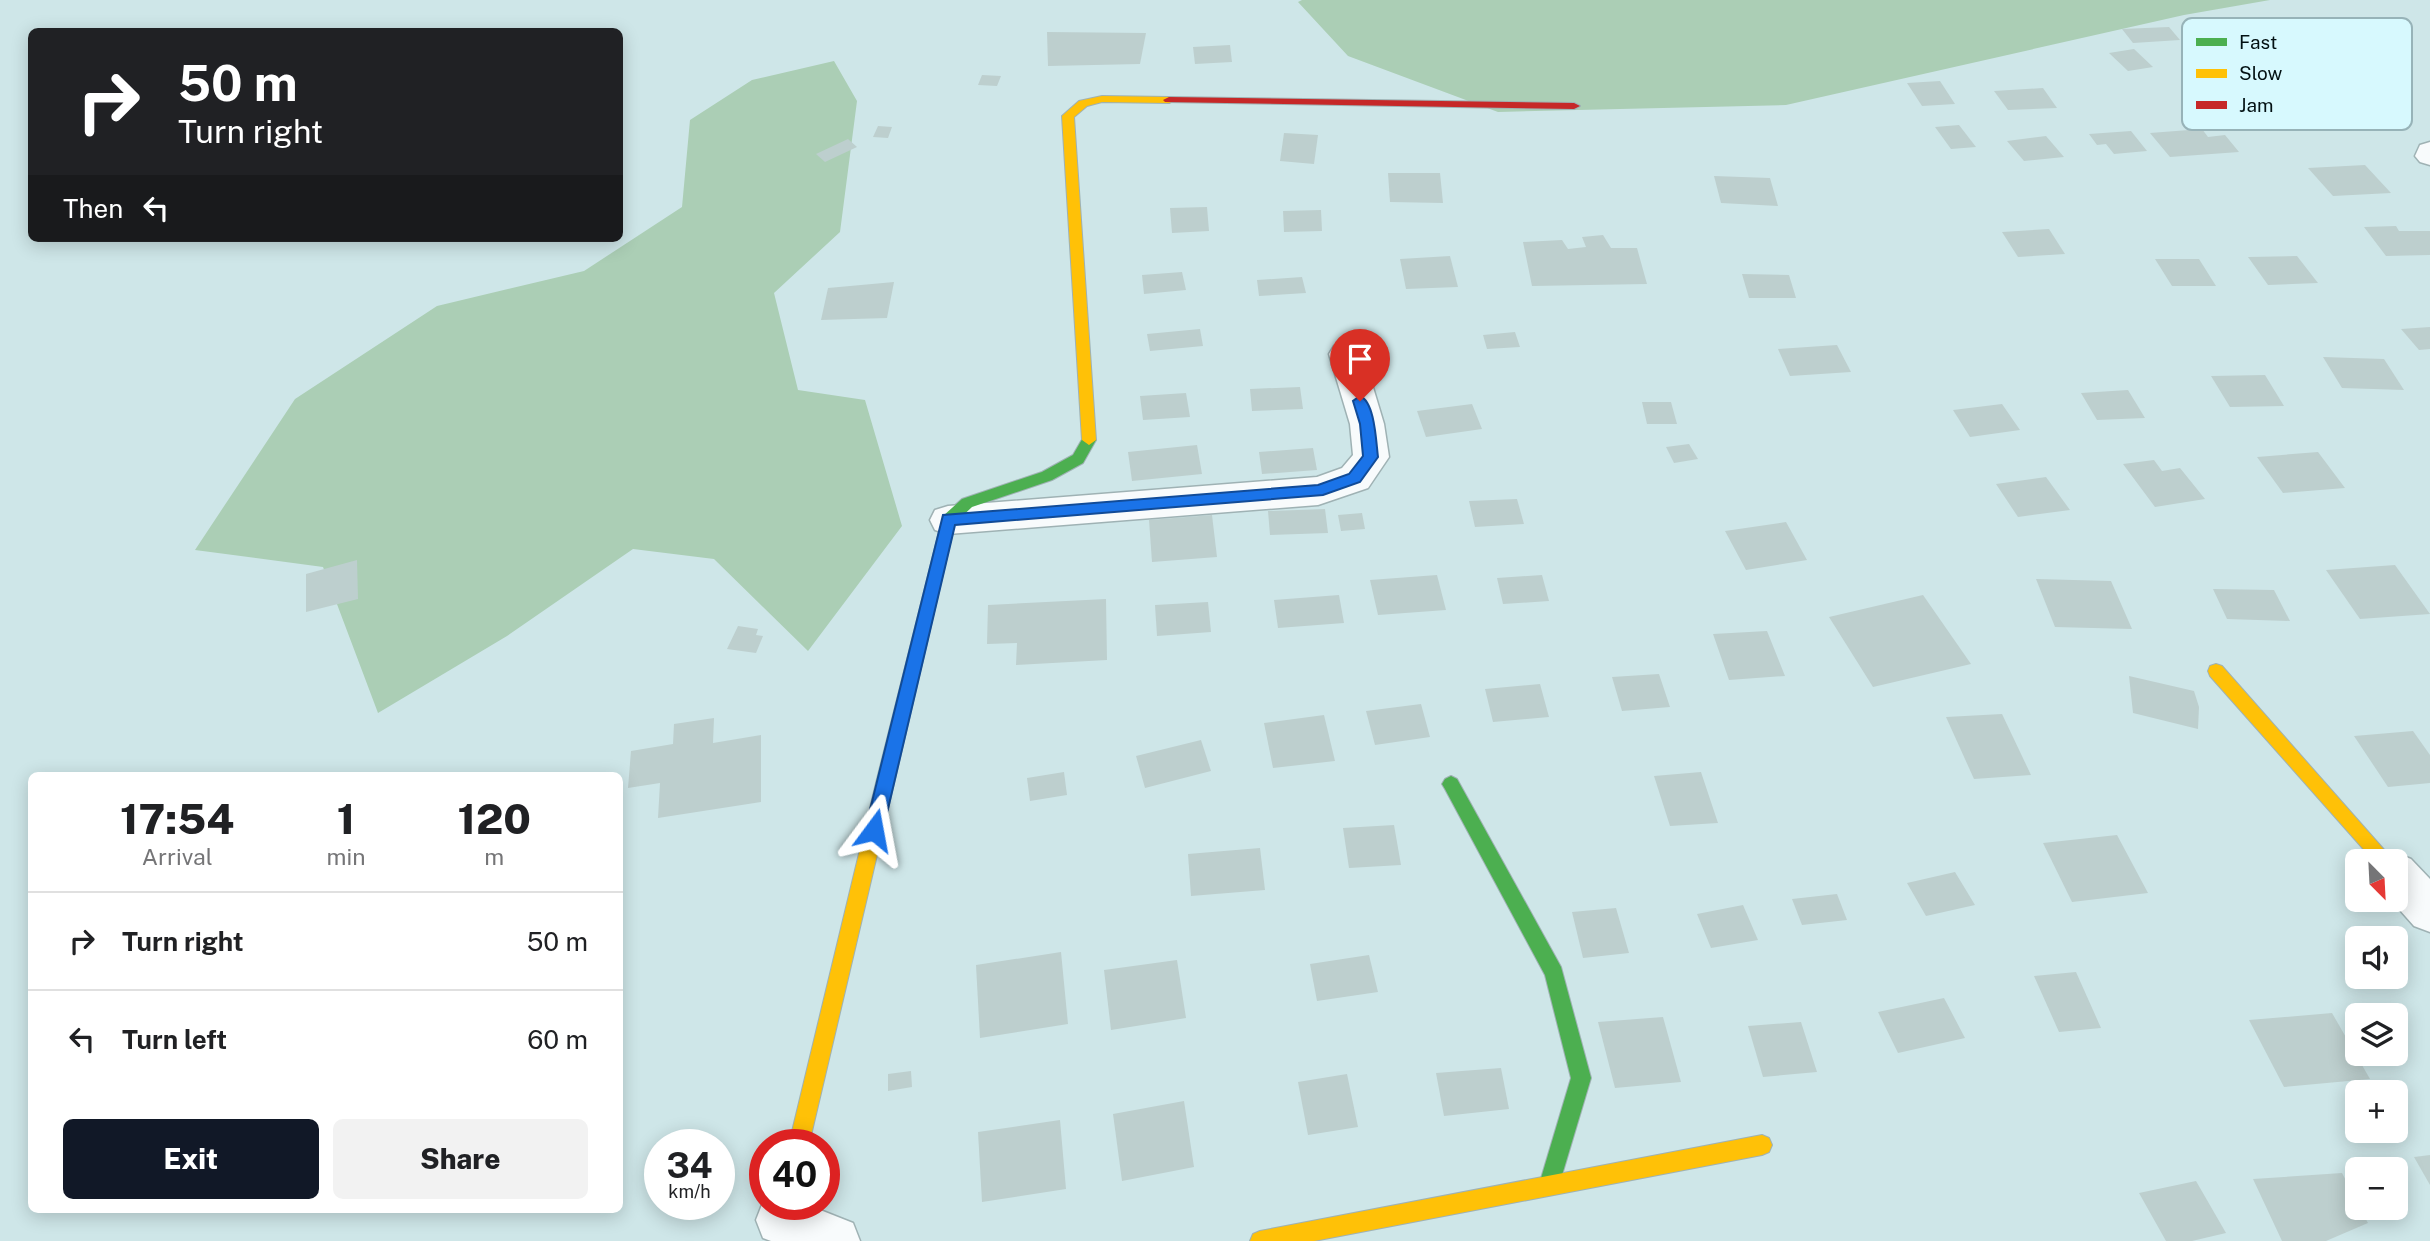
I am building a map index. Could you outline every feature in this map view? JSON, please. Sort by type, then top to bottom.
[{"type":"street","points":[[803,1129],[948,520],[967,503],[1047,476],[1078,459],[1090,438],[1068,116],[1083,103],[1102,99],[1574,106]]},
{"type":"street","points":[[948,520],[1318,491],[1355,478],[1371,457],[1367,424],[1346,354]]},
{"type":"street","points":[[2217,671],[2374,849]]},
{"type":"street","points":[[1451,784],[1554,974],[1581,1078],[1549,1185]]},
{"type":"street","points":[[2408,886],[2430,911]]},
{"type":"street","points":[[1260,1241],[1762,1144]]},
{"type":"street","points":[[779,1222],[835,1241]]},
{"type":"green space","points":[[2270,0],[2184,15],[1786,105],[1498,112],[1348,56],[1298,2]]},
{"type":"green space","points":[[834,61],[857,101],[840,232],[774,293],[798,390],[865,400],[902,526],[808,651],[714,559],[633,549],[507,636],[378,713],[323,567],[195,550],[295,399],[437,306],[584,271],[682,207],[690,120],[752,80]]},
{"type":"building","points":[[2169,27],[2180,40],[2133,43],[2122,29]]},
{"type":"building","points":[[1047,32],[1146,33],[1140,64],[1048,66]]},
{"type":"building","points":[[1230,45],[1232,62],[1195,64],[1193,47]]},
{"type":"building","points":[[2134,49],[2153,67],[2128,71],[2109,53]]},
{"type":"building","points":[[982,75],[1001,76],[997,86],[978,85]]},
{"type":"building","points":[[1940,81],[1955,104],[1922,106],[1907,83]]},
{"type":"building","points":[[2043,88],[2057,108],[2008,110],[1994,91]]},
{"type":"building","points":[[1959,125],[1976,147],[1951,149],[1935,127]]},
{"type":"building","points":[[878,126],[892,127],[888,138],[873,137]]},
{"type":"building","points":[[2203,130],[2208,137],[2225,135],[2239,152],[2170,157],[2150,133]]},
{"type":"building","points":[[2131,131],[2147,151],[2114,154],[2106,144],[2097,145],[2089,134]]},
{"type":"building","points":[[1284,133],[1318,135],[1314,164],[1280,161]]},
{"type":"building","points":[[2046,136],[2064,157],[2024,161],[2007,141]]},
{"type":"building","points":[[848,139],[857,147],[825,162],[816,154]]},
{"type":"building","points":[[2365,165],[2391,193],[2333,196],[2308,168]]},
{"type":"building","points":[[1388,173],[1440,173],[1443,203],[1390,202]]},
{"type":"building","points":[[1714,176],[1770,178],[1778,206],[1721,203]]},
{"type":"building","points":[[1207,207],[1209,231],[1172,233],[1170,208]]},
{"type":"building","points":[[1321,210],[1322,231],[1284,232],[1283,211]]},
{"type":"building","points":[[2396,226],[2399,231],[2430,231],[2430,255],[2386,256],[2364,227]]},
{"type":"building","points":[[2049,229],[2065,254],[2018,257],[2002,232]]},
{"type":"building","points":[[1603,235],[1611,248],[1637,248],[1647,284],[1532,286],[1523,242],[1562,240],[1568,249],[1586,247],[1582,237]]},
{"type":"building","points":[[1450,256],[1458,287],[1406,289],[1400,259]]},
{"type":"building","points":[[2297,256],[2318,283],[2268,285],[2248,257]]},
{"type":"building","points":[[2155,259],[2199,259],[2216,286],[2172,286]]},
{"type":"building","points":[[1182,272],[1186,290],[1144,294],[1142,275]]},
{"type":"building","points":[[1742,274],[1789,275],[1796,298],[1749,298]]},
{"type":"building","points":[[1302,277],[1306,293],[1259,296],[1257,280]]},
{"type":"building","points":[[894,282],[887,318],[821,320],[828,288]]},
{"type":"building","points":[[2430,327],[2430,349],[2419,350],[2401,329]]},
{"type":"building","points":[[1200,329],[1203,346],[1150,351],[1147,334]]},
{"type":"building","points":[[1515,332],[1520,347],[1487,349],[1483,335]]},
{"type":"building","points":[[1837,345],[1851,372],[1790,376],[1778,349]]},
{"type":"building","points":[[2323,357],[2384,359],[2404,390],[2342,388]]},
{"type":"building","points":[[2265,375],[2284,406],[2230,407],[2211,376]]},
{"type":"building","points":[[1300,387],[1303,409],[1252,411],[1250,389]]},
{"type":"building","points":[[2128,390],[2145,418],[2097,420],[2081,393]]},
{"type":"building","points":[[1186,393],[1190,417],[1143,420],[1140,396]]},
{"type":"building","points":[[1642,402],[1671,402],[1677,424],[1647,424]]},
{"type":"building","points":[[1472,404],[1482,429],[1426,437],[1417,411]]},
{"type":"building","points":[[2002,404],[2020,430],[1970,437],[1953,410]]},
{"type":"building","points":[[1689,444],[1698,459],[1674,463],[1666,447]]},
{"type":"building","points":[[1197,445],[1202,474],[1132,481],[1128,452]]},
{"type":"building","points":[[1313,448],[1317,470],[1262,474],[1259,452]]},
{"type":"building","points":[[2318,452],[2345,488],[2283,493],[2257,457]]},
{"type":"building","points":[[2154,460],[2162,471],[2180,468],[2205,499],[2155,507],[2123,464]]},
{"type":"building","points":[[2046,477],[2070,510],[2018,517],[1996,484]]},
{"type":"building","points":[[1517,499],[1524,524],[1475,527],[1469,501]]},
{"type":"building","points":[[1325,509],[1328,533],[1270,535],[1268,511]]},
{"type":"building","points":[[1362,513],[1365,529],[1341,531],[1338,515]]},
{"type":"building","points":[[1212,515],[1217,557],[1152,562],[1149,520]]},
{"type":"building","points":[[1786,522],[1807,560],[1746,570],[1725,531]]},
{"type":"building","points":[[357,560],[358,599],[306,612],[306,574]]},
{"type":"building","points":[[2395,565],[2430,614],[2360,619],[2326,570]]},
{"type":"building","points":[[1437,575],[1446,610],[1378,615],[1370,580]]},
{"type":"building","points":[[1542,575],[1549,601],[1503,604],[1497,578]]},
{"type":"building","points":[[2036,579],[2111,581],[2132,629],[2055,627]]},
{"type":"building","points":[[2213,589],[2274,590],[2290,621],[2227,619]]},
{"type":"building","points":[[1339,595],[1344,623],[1278,628],[1274,600]]},
{"type":"building","points":[[1923,595],[1971,664],[1873,687],[1829,617]]},
{"type":"building","points":[[1106,599],[1107,660],[1016,665],[1017,643],[987,644],[988,605]]},
{"type":"building","points":[[1208,602],[1211,632],[1157,636],[1155,605]]},
{"type":"building","points":[[738,626],[758,629],[756,635],[763,636],[756,653],[727,649]]},
{"type":"building","points":[[1767,631],[1785,676],[1729,680],[1713,634]]},
{"type":"building","points":[[1659,674],[1670,707],[1622,711],[1612,677]]},
{"type":"building","points":[[2129,676],[2194,691],[2199,707],[2198,729],[2133,713]]},
{"type":"building","points":[[1540,684],[1549,717],[1493,722],[1485,689]]},
{"type":"building","points":[[1421,704],[1430,737],[1375,745],[1366,711]]},
{"type":"building","points":[[2002,714],[2031,775],[1974,779],[1946,717]]},
{"type":"building","points":[[1324,715],[1335,761],[1273,768],[1264,723]]},
{"type":"building","points":[[714,718],[713,743],[761,735],[761,802],[658,818],[660,783],[628,788],[631,751],[673,744],[674,724]]},
{"type":"building","points":[[2413,731],[2430,755],[2430,783],[2388,787],[2354,736]]},
{"type":"building","points":[[1201,740],[1211,771],[1145,788],[1136,756]]},
{"type":"building","points":[[1064,772],[1067,795],[1030,801],[1027,778]]},
{"type":"building","points":[[1701,772],[1718,823],[1670,826],[1654,776]]},
{"type":"building","points":[[1394,825],[1401,865],[1349,868],[1343,828]]},
{"type":"building","points":[[2117,835],[2148,893],[2072,902],[2043,843]]},
{"type":"building","points":[[1260,848],[1265,890],[1191,896],[1188,854]]},
{"type":"building","points":[[1955,872],[1975,905],[1926,916],[1907,883]]},
{"type":"building","points":[[1837,894],[1847,920],[1802,925],[1792,899]]},
{"type":"building","points":[[1743,905],[1758,940],[1711,948],[1697,914]]},
{"type":"building","points":[[1616,908],[1629,953],[1583,958],[1572,912]]},
{"type":"building","points":[[1061,952],[1068,1024],[980,1038],[976,965]]},
{"type":"building","points":[[1369,955],[1378,992],[1317,1001],[1310,964]]},
{"type":"building","points":[[1177,960],[1186,1018],[1111,1030],[1104,970]]},
{"type":"building","points":[[2076,972],[2101,1028],[2059,1032],[2034,976]]},
{"type":"building","points":[[1944,998],[1965,1038],[1898,1053],[1878,1012]]},
{"type":"building","points":[[2332,1013],[2345,1036],[2345,1066],[2363,1066],[2370,1079],[2284,1087],[2249,1020]]},
{"type":"building","points":[[1663,1017],[1681,1082],[1615,1088],[1598,1022]]},
{"type":"building","points":[[1801,1022],[1817,1072],[1763,1077],[1748,1026]]},
{"type":"building","points":[[1501,1068],[1509,1109],[1444,1116],[1436,1073]]},
{"type":"building","points":[[911,1071],[912,1087],[888,1091],[888,1074]]},
{"type":"building","points":[[1347,1074],[1358,1127],[1308,1135],[1298,1082]]},
{"type":"building","points":[[1184,1101],[1194,1167],[1122,1181],[1113,1114]]},
{"type":"building","points":[[1060,1120],[1066,1189],[982,1202],[978,1132]]},
{"type":"building","points":[[2430,1155],[2430,1185],[2414,1157]]},
{"type":"building","points":[[2342,1173],[2345,1179],[2345,1220],[2366,1220],[2368,1223],[2326,1241],[2282,1241],[2253,1179]]},
{"type":"building","points":[[2196,1181],[2226,1233],[2192,1241],[2166,1241],[2139,1193]]},
{"type":"traffic: fast","points":[[885,783],[948,520],[967,503],[1047,476],[1078,459],[1089,440]]},
{"type":"traffic: fast","points":[[1451,784],[1554,973],[1581,1078],[1549,1185]]},
{"type":"traffic: slow","points":[[1089,440],[1068,116],[1083,103],[1102,99],[1169,100]]},
{"type":"traffic: slow","points":[[2216,671],[2374,849]]},
{"type":"traffic: slow","points":[[803,1129],[885,783]]},
{"type":"traffic: slow","points":[[1260,1241],[1762,1145]]},
{"type":"traffic: jam","points":[[1169,100],[1574,106]]},
{"type":"route","points":[[874,830],[948,520],[1318,491],[1355,478],[1371,457],[1367,424],[1360,401]]}]
